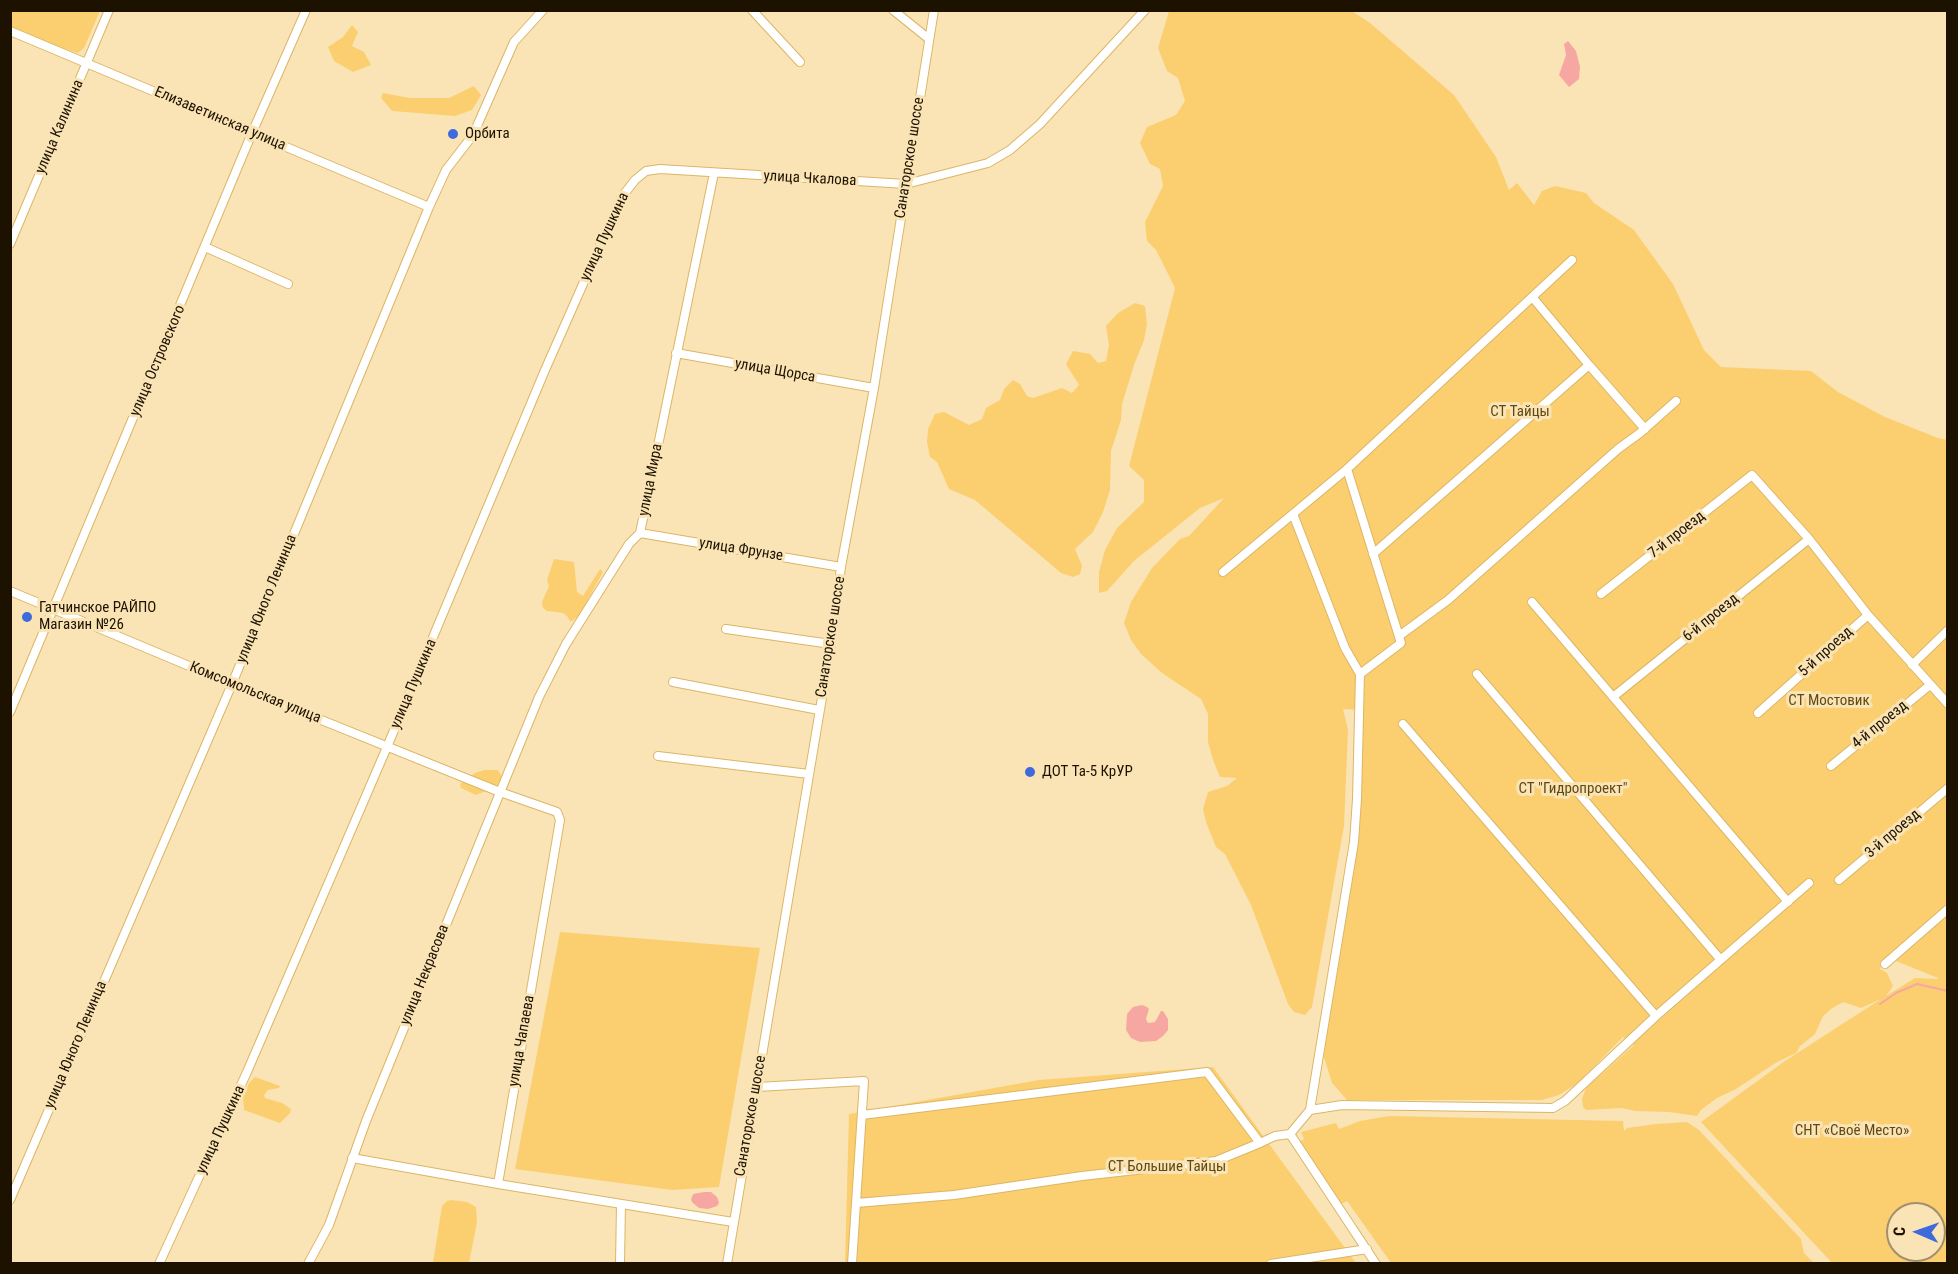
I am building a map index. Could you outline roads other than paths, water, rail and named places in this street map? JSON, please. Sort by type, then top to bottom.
[{"type":"street","name":"улица Калинина","points":[[10,244],[109,10]]},
{"type":"street","name":"улица Островского","points":[[10,712],[252,133],[306,10]]},
{"type":"street","name":"улица Юного Ленинца","points":[[10,1200],[232,684],[429,207],[446,170],[473,135],[514,42],[543,10]]},
{"type":"street","points":[[752,10],[800,62]]},
{"type":"street","points":[[893,10],[929,39]]},
{"type":"street","name":"Санаторское шоссе","points":[[727,1263],[831,644],[841,567],[874,388],[934,10]]},
{"type":"street","name":"улица Чкалова","points":[[714,172],[906,183],[988,163],[1010,150],[1040,124],[1145,10]]},
{"type":"street","name":"Елизаветинская улица","points":[[10,31],[429,207]]},
{"type":"street","name":"улица Пушкина","points":[[159,1263],[247,1072],[387,747],[545,370],[621,198],[635,180],[646,171],[660,169],[714,172]]},
{"type":"street","name":"улица Мира","points":[[500,792],[539,697],[566,644],[629,544],[640,533],[714,172]]},
{"type":"street","points":[[205,247],[288,284]]},
{"type":"street","points":[[1223,572],[1347,469],[1572,260]]},
{"type":"street","points":[[1533,298],[1645,429]]},
{"type":"street","name":"улица Щорса","points":[[676,353],[874,388]]},
{"type":"street","points":[[1373,554],[1589,365]]},
{"type":"street","points":[[1399,636],[1448,600],[1618,448],[1645,429],[1676,401]]},
{"type":"street","points":[[1347,469],[1401,643],[1360,674]]},
{"type":"street","name":"7-й проезд","points":[[1601,594],[1752,475],[1809,539]]},
{"type":"street","points":[[856,1203],[954,1195],[1082,1176],[1216,1161],[1275,1136],[1290,1134],[1310,1110],[1354,842],[1358,799],[1360,674],[1345,648],[1293,514]]},
{"type":"street","name":"улица Фрунзе","points":[[640,533],[841,567]]},
{"type":"street","points":[[1809,539],[1868,615],[1947,704]]},
{"type":"street","name":"6-й проезд","points":[[1613,697],[1809,539]]},
{"type":"street","name":"Комсомольская улица","points":[[10,591],[500,792]]},
{"type":"street","points":[[1532,602],[1788,902]]},
{"type":"street","name":"5-й проезд","points":[[1758,712],[1868,615]]},
{"type":"street","points":[[726,629],[831,644]]},
{"type":"street","points":[[1912,665],[1947,630]]},
{"type":"street","points":[[1477,674],[1720,959]]},
{"type":"street","points":[[673,682],[819,710]]},
{"type":"street","name":"4-й проезд","points":[[1830,765],[1930,686]]},
{"type":"street","points":[[1403,724],[1656,1016]]},
{"type":"street","points":[[658,756],[809,774]]},
{"type":"street","name":"3-й проезд","points":[[1839,880],[1947,788]]},
{"type":"street","name":"улица Некрасова","points":[[308,1263],[329,1225],[352,1158],[500,792]]},
{"type":"street","name":"улица Чапаева","points":[[498,1184],[560,820],[557,812],[551,809],[500,792]]},
{"type":"street","points":[[1310,1110],[1342,1105],[1552,1108],[1564,1101],[1720,959],[1809,883]]},
{"type":"street","points":[[1885,964],[1947,909]]},
{"type":"street","points":[[862,1114],[1207,1072],[1260,1143]]},
{"type":"street","points":[[757,1087],[864,1081],[852,1263]]},
{"type":"street","points":[[1290,1134],[1376,1263]]},
{"type":"street","points":[[352,1158],[733,1222]]},
{"type":"street","points":[[620,1263],[621,1204]]},
{"type":"street","points":[[1272,1263],[1366,1249]]},
{"type":"waterway","points":[[1880,1004],[1896,993],[1917,984],[1948,991]]},
{"type":"place","name":"Орбита","points":[[453,134]]},
{"type":"place","name":"Гатчинское РАЙПО Магазин №26","points":[[27,617]]},
{"type":"place","name":"ДОТ Та-5 КрУР","points":[[1030,772]]},
{"type":"park label","name":"СТ Тайцы","points":[[1520,412]]},
{"type":"park label","name":"СТ Мостовик","points":[[1829,701]]},
{"type":"park label","name":"СТ \"Гидропроект\"","points":[[1573,789]]},
{"type":"park label","name":"СНТ «Своё Место»","points":[[1852,1131]]},
{"type":"park label","name":"СТ Большие Тайцы","points":[[1167,1167]]}]
